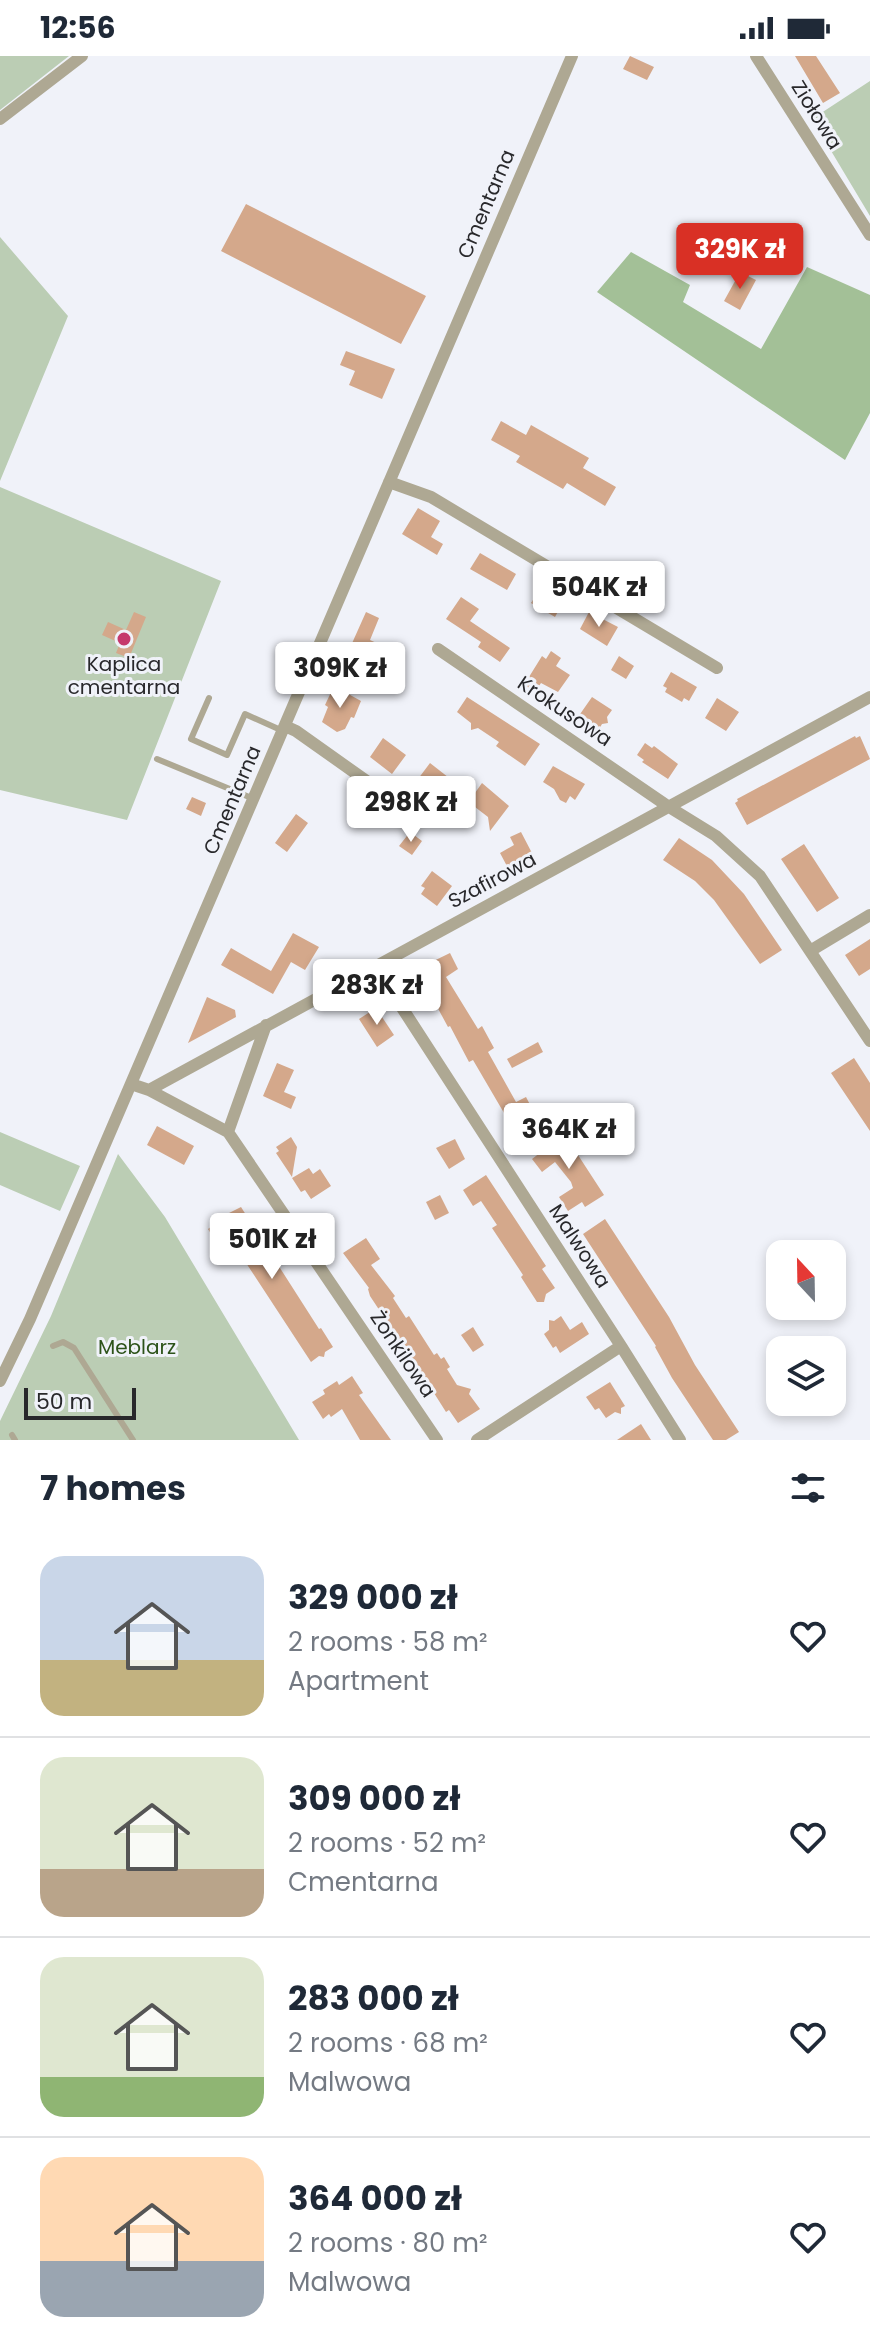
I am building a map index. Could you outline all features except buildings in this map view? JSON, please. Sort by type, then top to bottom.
[{"type":"street","points":[[0,119],[82,56]]},
{"type":"street","name":"Cmentarna","points":[[0,1381],[30,1319],[572,56]]},
{"type":"street","name":"Ziołowa","points":[[756,56],[870,235]]},
{"type":"street","points":[[389,482],[431,497],[717,668]]},
{"type":"street","name":"Krokusowa","points":[[438,649],[716,836],[760,876],[870,1041]]},
{"type":"street","name":"Szafirowa","points":[[149,1090],[870,697]]},
{"type":"street","points":[[284,728],[296,731],[423,821]]},
{"type":"street","points":[[810,951],[870,915]]},
{"type":"street","name":"Malwowa","points":[[375,966],[680,1440]]},
{"type":"street","points":[[228,1132],[266,1025]]},
{"type":"street","points":[[131,1084],[149,1090]]},
{"type":"street","name":"Żonkilowa","points":[[149,1090],[228,1132],[437,1440]]},
{"type":"street","points":[[477,1440],[621,1346]]},
{"type":"lane","points":[[209,698],[191,739],[227,755],[245,714],[284,728]]},
{"type":"lane","points":[[157,759],[254,799]]},
{"type":"lane","points":[[53,1346],[63,1342],[74,1348],[133,1440]]},
{"type":"green space","points":[[0,56],[69,56],[0,110]]},
{"type":"green space","points":[[870,81],[870,216],[812,119]]},
{"type":"green space","points":[[0,237],[68,316],[0,481]]},
{"type":"green space","points":[[631,252],[690,285],[683,302],[761,349],[807,267],[870,295],[870,413],[845,460],[597,292]]},
{"type":"green space","points":[[0,487],[221,581],[127,820],[0,790]]},
{"type":"green space","points":[[0,1132],[80,1166],[60,1211],[0,1185]]},
{"type":"green space","name":"Meblarz","points":[[118,1154],[165,1217],[299,1440],[0,1440],[0,1421],[51,1316]]},
{"type":"place","name":"Kaplica cmentarna","points":[[124,639]]}]
